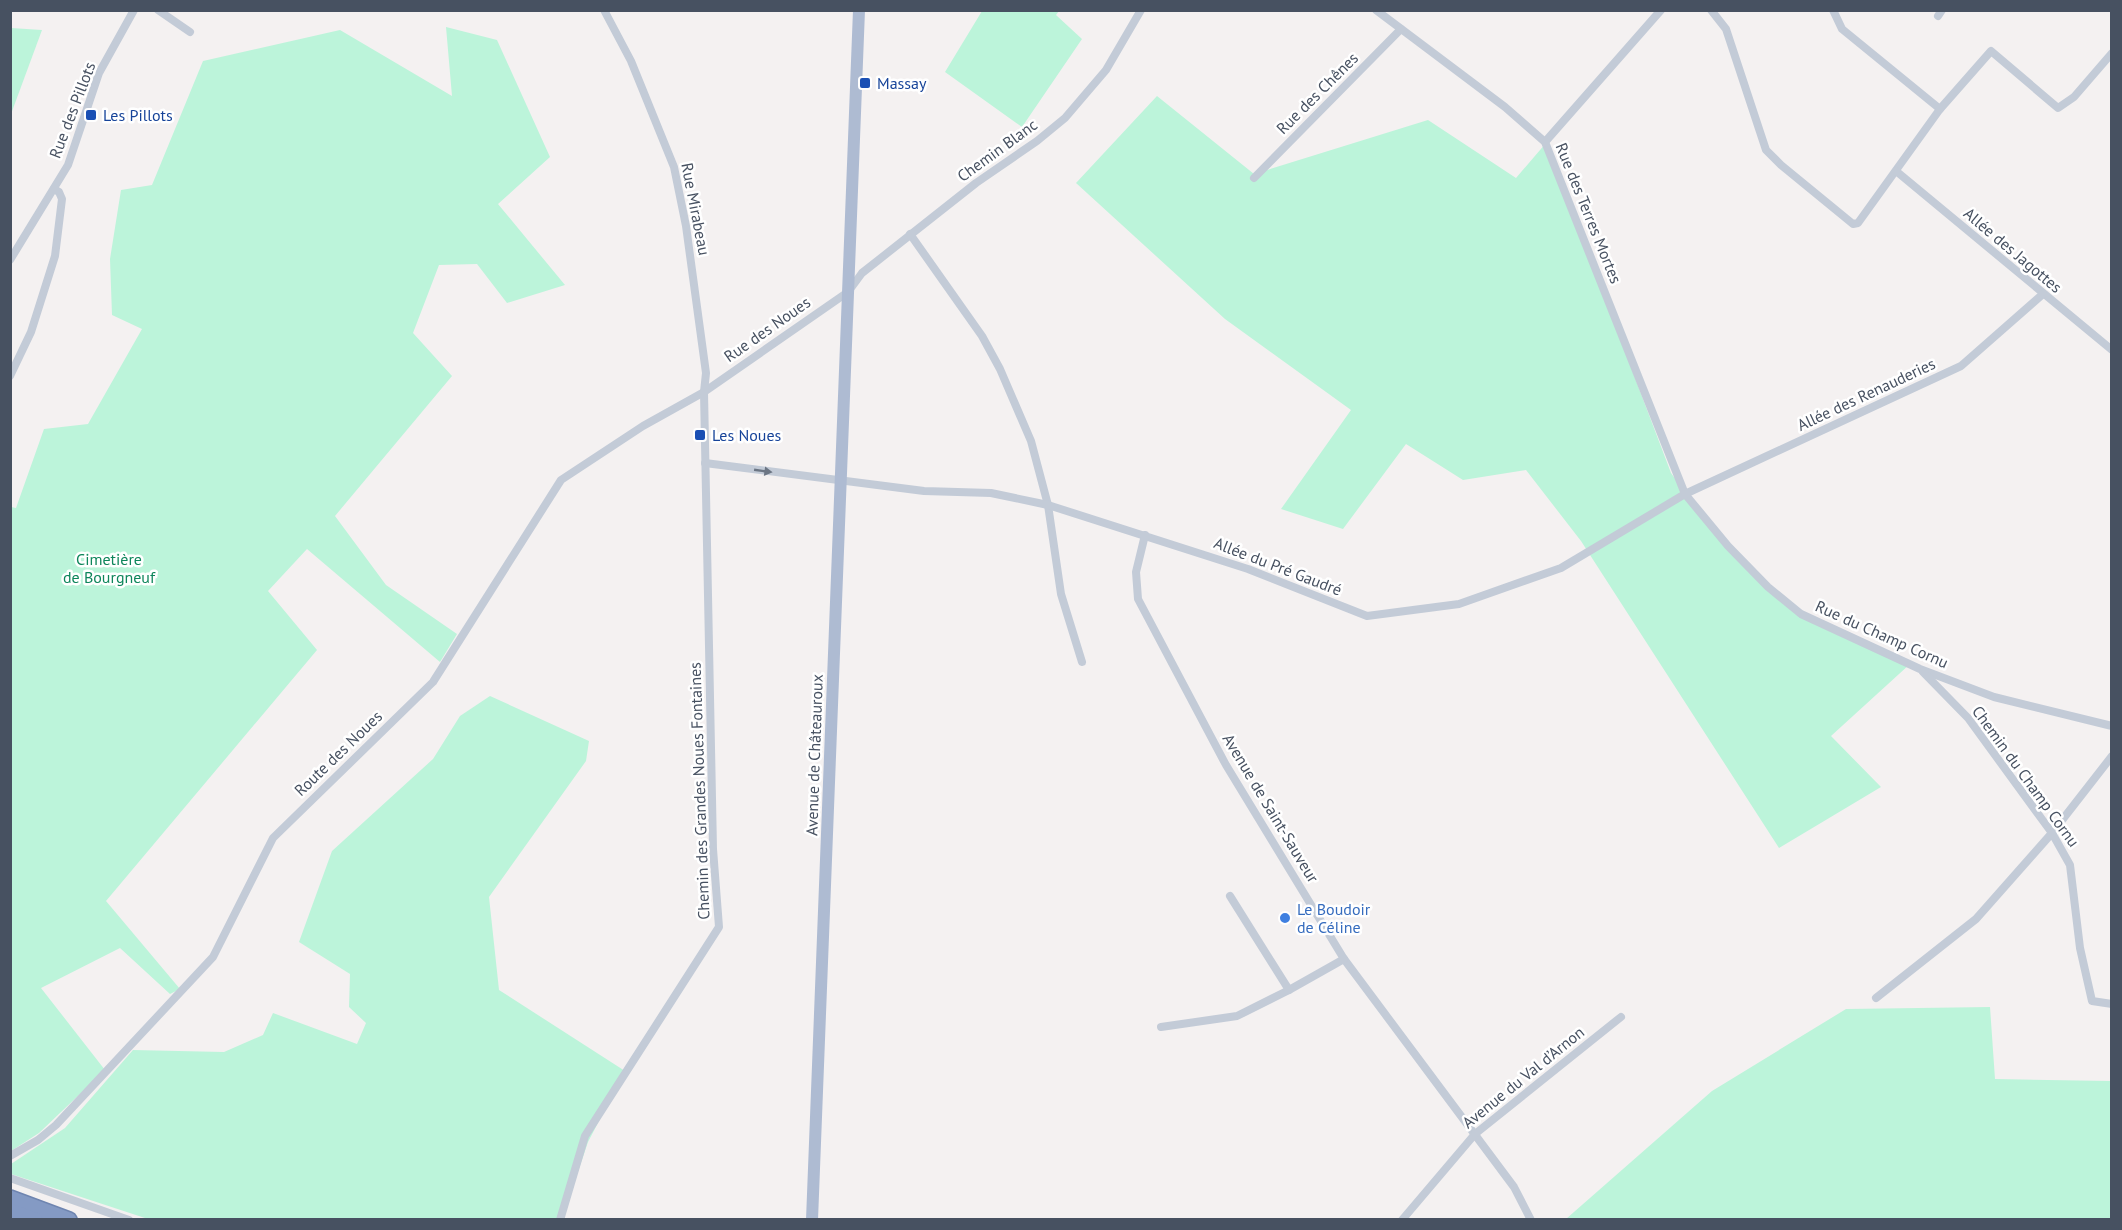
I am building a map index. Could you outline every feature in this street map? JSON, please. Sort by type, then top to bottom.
[{"type":"highway","points":[[10,1198],[69,1220]]},
{"type":"highway","points":[[10,1210],[35,1220]]},
{"type":"main road","name":"Avenue de Châteauroux","points":[[812,1220],[859,10]]},
{"type":"street","name":"Rue des Pillots","points":[[10,260],[68,165],[99,74],[134,10]]},
{"type":"street","points":[[158,10],[190,32]]},
{"type":"street","name":"Rue Mirabeau","points":[[604,10],[631,61],[674,167],[686,226],[706,373],[704,392]]},
{"type":"street","name":"Chemin Blanc","points":[[848,292],[862,273],[910,234],[1065,118],[1106,70],[1141,10]]},
{"type":"street","name":"Rue des Terres Mortes","points":[[1376,10],[1505,107],[1545,142],[1685,494]]},
{"type":"street","points":[[1545,142],[1661,10]]},
{"type":"street","points":[[1711,10],[1726,29],[1766,150],[1853,224],[1858,223],[1940,109],[1991,51],[2058,108],[2074,97],[2112,54]]},
{"type":"street","points":[[1833,10],[1842,29],[1940,109]]},
{"type":"street","name":"Rue des Chênes","points":[[1254,178],[1401,29]]},
{"type":"street","name":"Allée des Jagottes","points":[[1896,171],[2112,350]]},
{"type":"street","points":[[10,376],[31,332],[55,256],[62,200],[59,192],[54,189]]},
{"type":"street","points":[[910,234],[982,336],[1000,369],[1031,441],[1048,505],[1061,594],[1082,662]]},
{"type":"street","name":"Rue des Noues","points":[[704,392],[848,292]]},
{"type":"street","name":"Allée des Renauderies","points":[[1685,494],[1962,366],[2043,294]]},
{"type":"street","name":"Chemin des Grandes Noues Fontaines","points":[[560,1220],[585,1136],[719,927],[713,849],[704,392]]},
{"type":"street","name":"Route des Noues","points":[[10,1156],[38,1140],[56,1125],[213,957],[273,838],[433,682],[561,480],[643,426],[704,392]]},
{"type":"street","name":"Allée du Pré Gaudré","points":[[705,463],[924,491],[991,493],[1048,505],[1248,569],[1367,616],[1459,604],[1561,568],[1685,494]]},
{"type":"street","name":"Rue du Champ Cornu","points":[[1685,494],[1728,546],[1768,587],[1801,614],[1920,669],[1994,697],[2112,726]]},
{"type":"street","name":"Avenue de Saint-Sauveur","points":[[1144,535],[1136,572],[1138,599],[1226,765],[1344,958],[1514,1187],[1531,1220]]},
{"type":"street","name":"Chemin du Champ Cornu","points":[[1920,669],[1968,718],[2052,833],[2070,865],[2080,948],[2092,1001],[2112,1004]]},
{"type":"street","points":[[1876,998],[1976,919],[2052,833],[2112,756]]},
{"type":"street","points":[[1230,896],[1289,990]]},
{"type":"street","points":[[1161,1027],[1238,1016],[1344,958]]},
{"type":"street","name":"Avenue du Val d’Arnon","points":[[1402,1220],[1475,1134],[1621,1017]]},
{"type":"street","points":[[10,1178],[129,1220]]},
{"type":"green space","points":[[982,11],[1059,11],[1056,15],[1082,39],[1022,127],[945,72]]},
{"type":"green space","name":"Cimetière de Bourgneuf","points":[[446,27],[497,40],[550,157],[498,204],[565,285],[507,303],[477,264],[439,265],[413,333],[452,376],[335,516],[386,585],[457,634],[440,662],[307,549],[268,591],[317,650],[106,901],[180,989],[170,994],[120,948],[41,988],[105,1070],[39,1133],[11,1151],[11,507],[16,508],[44,429],[88,424],[142,329],[112,315],[110,259],[121,190],[152,185],[203,61],[340,30],[452,96]]},
{"type":"green space","points":[[10,28],[42,30],[11,114]]},
{"type":"green space","points":[[1157,96],[1254,174],[1428,120],[1516,178],[1546,143],[1671,473],[1709,526],[1765,583],[1801,612],[1910,664],[1831,736],[1881,787],[1779,848],[1581,541],[1526,470],[1463,480],[1406,444],[1343,529],[1281,509],[1351,410],[1225,319],[1076,183]]},
{"type":"green space","points":[[490,696],[589,741],[586,761],[489,897],[499,990],[625,1071],[588,1142],[562,1219],[148,1219],[11,1174],[11,1164],[65,1128],[133,1050],[224,1052],[263,1035],[273,1013],[357,1044],[366,1023],[349,1007],[350,974],[299,942],[332,851],[433,759],[460,716]]},
{"type":"green space","points":[[1990,1007],[1995,1079],[2111,1081],[2111,1219],[1566,1219],[1712,1091],[1846,1009]]},
{"type":"place","name":"Massay","points":[[865,83]]},
{"type":"place","name":"Les Pillots","points":[[91,115]]},
{"type":"place","name":"Les Noues","points":[[700,435]]},
{"type":"place","name":"Le Boudoir de Céline","points":[[1285,918]]}]
